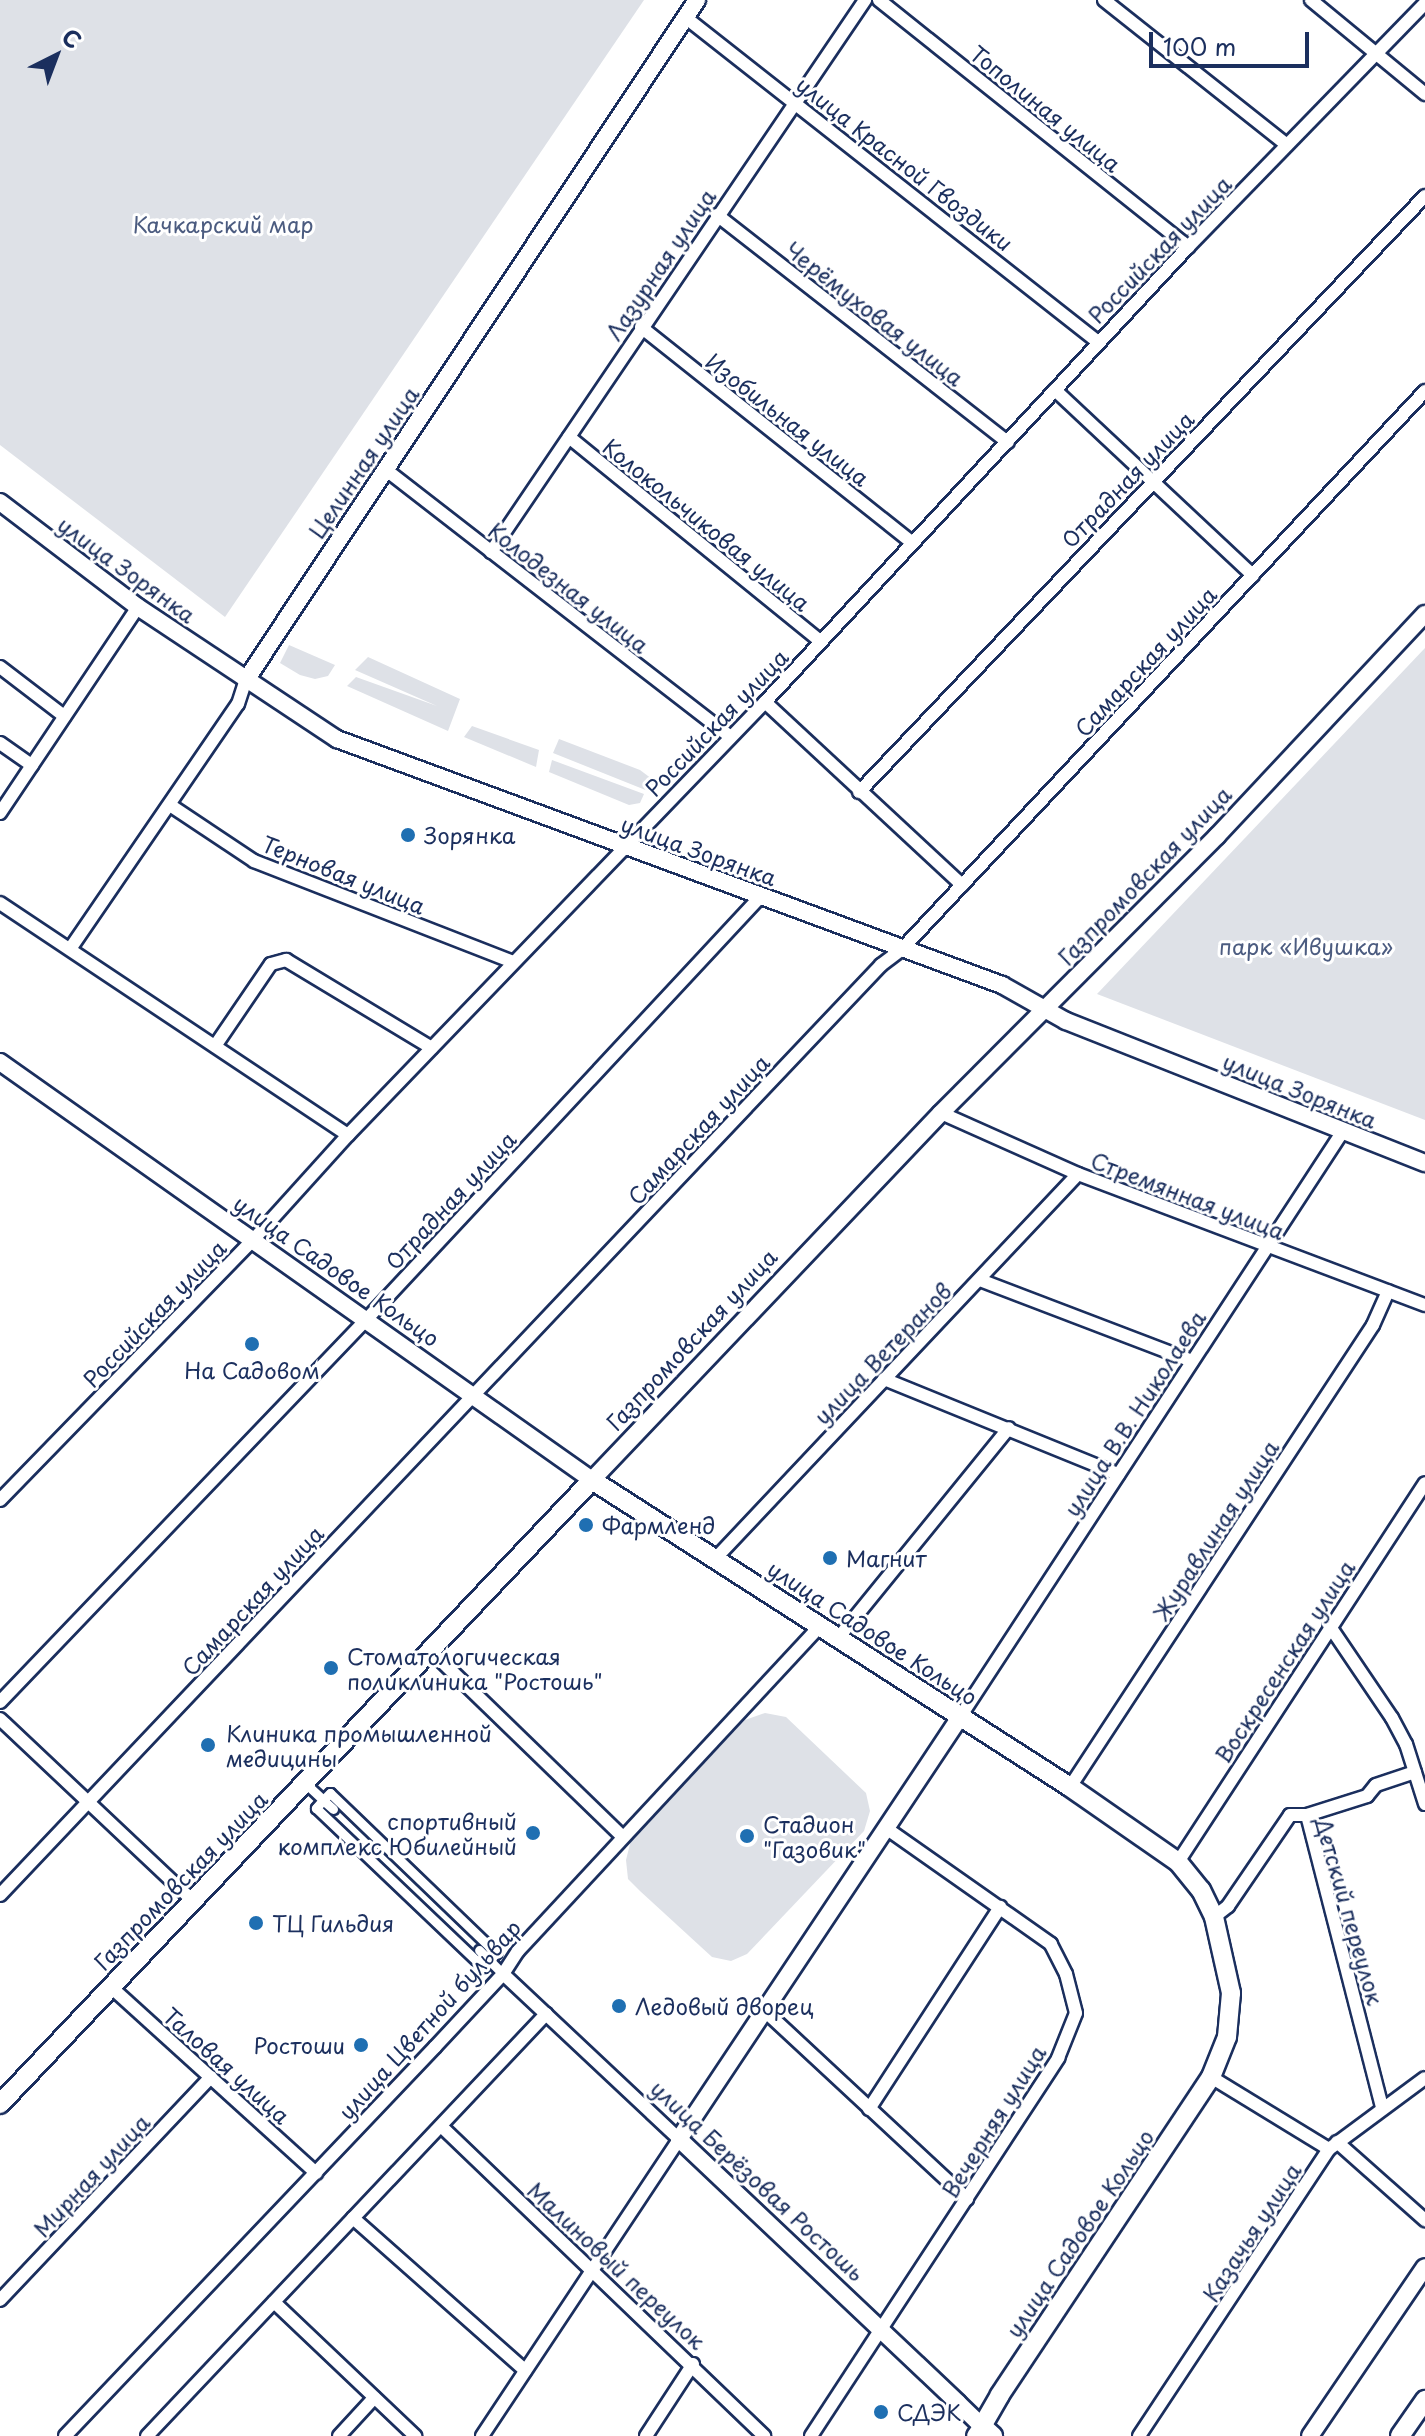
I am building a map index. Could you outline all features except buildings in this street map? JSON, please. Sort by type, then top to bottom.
[{"type":"main road","name":"улица Садовое Кольцо","points":[[592,1480],[1070,1787],[1178,1862],[1201,1890],[1214,1917],[1231,1993],[1227,2037],[1211,2077],[983,2433]]},
{"type":"main road","name":"Газпромовская улица","points":[[0,2104],[592,1480]]},
{"type":"main road","points":[[1400,2436],[1425,2400]]},
{"type":"street","name":"Целинная улица","points":[[70,949],[238,704],[246,680],[697,0]]},
{"type":"street","name":"Лазурная улица","points":[[491,552],[865,0]]},
{"type":"street","name":"Тополиная улица","points":[[879,0],[1188,247]]},
{"type":"street","points":[[1104,0],[1287,145]]},
{"type":"street","points":[[1311,0],[1425,94]]},
{"type":"street","name":"Российская улица","points":[[0,1500],[253,1240],[348,1135],[765,702],[1188,247],[1425,3]]},
{"type":"street","name":"улица Красной Гвоздики","points":[[685,17],[1098,342]]},
{"type":"street","name":"Отрадная улица","points":[[859,792],[1425,196]]},
{"type":"street","name":"Черёмуховая улица","points":[[717,215],[1008,442]]},
{"type":"street","name":"Изобильная улица","points":[[641,327],[911,542]]},
{"type":"street","points":[[1055,390],[1253,575]]},
{"type":"street","name":"Самарская улица","points":[[0,1895],[881,965],[902,949],[1425,391]]},
{"type":"street","name":"Колокольчиковая улица","points":[[569,437],[820,641]]},
{"type":"street","name":"Колодезная улица","points":[[385,469],[730,737]]},
{"type":"street","name":"улица Зорянка","points":[[0,502],[138,607],[337,739],[1002,985],[1066,1021],[1425,1163]]},
{"type":"street","points":[[0,813],[138,607]]},
{"type":"street","name":"Газпромовская улица","points":[[592,1480],[941,1113],[1217,836],[1425,614]]},
{"type":"street","points":[[0,667],[64,716]]},
{"type":"street","points":[[765,702],[962,885]]},
{"type":"street","points":[[0,743],[32,765]]},
{"type":"street","name":"Терновая улица","points":[[170,805],[254,861],[513,962]]},
{"type":"street","name":"Отрадная улица","points":[[0,1702],[365,1321],[761,896]]},
{"type":"street","points":[[0,903],[348,1135]]},
{"type":"street","points":[[215,1046],[271,964],[286,960],[432,1048]]},
{"type":"street","name":"улица Садовое Кольцо","points":[[0,1062],[592,1480]]},
{"type":"street","name":"Стремянная улица","points":[[941,1113],[1078,1174],[1425,1305]]},
{"type":"street","name":"улица В.В. Николаева","points":[[960,1717],[1343,1131]]},
{"type":"street","name":"улица Ветеранов","points":[[715,1559],[1078,1174]]},
{"type":"street","points":[[980,1280],[1192,1361]]},
{"type":"street","name":"Журавлиная улица","points":[[1070,1787],[1373,1325],[1388,1291]]},
{"type":"street","points":[[884,1379],[1118,1474]]},
{"type":"street","points":[[839,1637],[1009,1428]]},
{"type":"street","name":"Воскресенская улица","points":[[1178,1862],[1329,1625],[1425,1483]]},
{"type":"street","points":[[1329,1625],[1392,1718],[1425,1804]]},
{"type":"street","name":"улица Цветной бульвар","points":[[65,2436],[503,1974],[518,1951],[820,1626]]},
{"type":"street","points":[[431,1651],[623,1837]]},
{"type":"street","points":[[482,2436],[960,1717]]},
{"type":"street","points":[[0,1719],[193,1901]]},
{"type":"street","points":[[1307,1815],[1367,1796],[1376,1785],[1415,1772]]},
{"type":"street","points":[[305,1783],[323,1800]]},
{"type":"street","points":[[332,1809],[330,1793],[316,1808],[332,1809],[369,1831],[455,1914],[479,1950],[483,1967],[496,1953],[479,1950],[442,1928],[355,1845],[332,1809]]},
{"type":"street","name":"Детский переулок","points":[[1214,1917],[1228,1906],[1290,1815],[1307,1815],[1382,2108]]},
{"type":"street","name":"Вечерняя улица","points":[[811,2436],[1058,2058],[1076,2013],[1066,1974],[1051,1944],[886,1828]]},
{"type":"street","points":[[355,1845],[369,1831]]},
{"type":"street","points":[[371,1860],[385,1846]]},
{"type":"street","points":[[388,1876],[401,1862]]},
{"type":"street","points":[[408,1896],[422,1882]]},
{"type":"street","points":[[426,1913],[439,1898]]},
{"type":"street","points":[[869,2109],[1000,1907]]},
{"type":"street","points":[[442,1928],[455,1914]]},
{"type":"street","name":"улица Берёзовая Ростошь","points":[[489,1960],[881,2327],[983,2433]]},
{"type":"street","name":"Таловая улица","points":[[111,1987],[316,2173]]},
{"type":"street","points":[[765,2011],[967,2199]]},
{"type":"street","points":[[147,2436],[546,2014]]},
{"type":"street","name":"Мирная улица","points":[[0,2300],[211,2077]]},
{"type":"street","points":[[1211,2077],[1333,2146],[1425,2220]]},
{"type":"street","name":"Казачья улица","points":[[1139,2436],[1333,2146],[1425,2078]]},
{"type":"street","name":"Малиновый переулок","points":[[441,2126],[693,2364],[764,2436]]},
{"type":"street","points":[[353,2218],[525,2370]]},
{"type":"street","points":[[1310,2436],[1425,2267]]},
{"type":"street","points":[[274,2302],[415,2436]]},
{"type":"street","points":[[646,2436],[693,2364]]},
{"type":"street","points":[[339,2436],[374,2398]]},
{"type":"green space","name":"Качкарский мар","points":[[0,0],[644,0],[225,617],[0,445]]},
{"type":"green space","points":[[289,645],[335,665],[328,676],[315,679],[300,675],[280,663]]},
{"type":"green space","name":"парк «Ивушка»","points":[[1425,648],[1425,1120],[1097,994]]},
{"type":"green space","points":[[368,657],[460,699],[448,731],[347,686],[356,677],[437,706],[355,670]]},
{"type":"green space","points":[[472,726],[539,750],[536,767],[464,737]]},
{"type":"green space","points":[[559,739],[640,770],[656,782],[648,791],[553,753]]},
{"type":"green space","points":[[552,760],[644,794],[640,803],[629,805],[549,772]]},
{"type":"green space","name":"Стадион \"Газовик\"","points":[[765,1713],[786,1717],[866,1793],[870,1811],[864,1831],[747,1954],[731,1961],[712,1957],[640,1891],[628,1879],[626,1860],[631,1840],[745,1720]]},
{"type":"place","name":"Зорянка","points":[[408,835]]},
{"type":"place","name":"На Садовом","points":[[252,1344]]},
{"type":"place","name":"Фармленд","points":[[586,1525]]},
{"type":"place","name":"Магнит","points":[[830,1558]]},
{"type":"place","name":"Стоматологическая поликлиника \"Ростошь\"","points":[[331,1668]]},
{"type":"place","name":"Клиника промышленной медицины","points":[[208,1745]]},
{"type":"place","name":"спортивный комплекс Юбилейный","points":[[533,1833]]},
{"type":"place","name":"Стадион \"Газовик\"","points":[[747,1836]]},
{"type":"place","name":"ТЦ Гильдия","points":[[256,1923]]},
{"type":"place","name":"Ледовый дворец","points":[[619,2006]]},
{"type":"place","name":"Ростоши","points":[[361,2045]]},
{"type":"place","name":"СДЭК","points":[[881,2412]]}]
